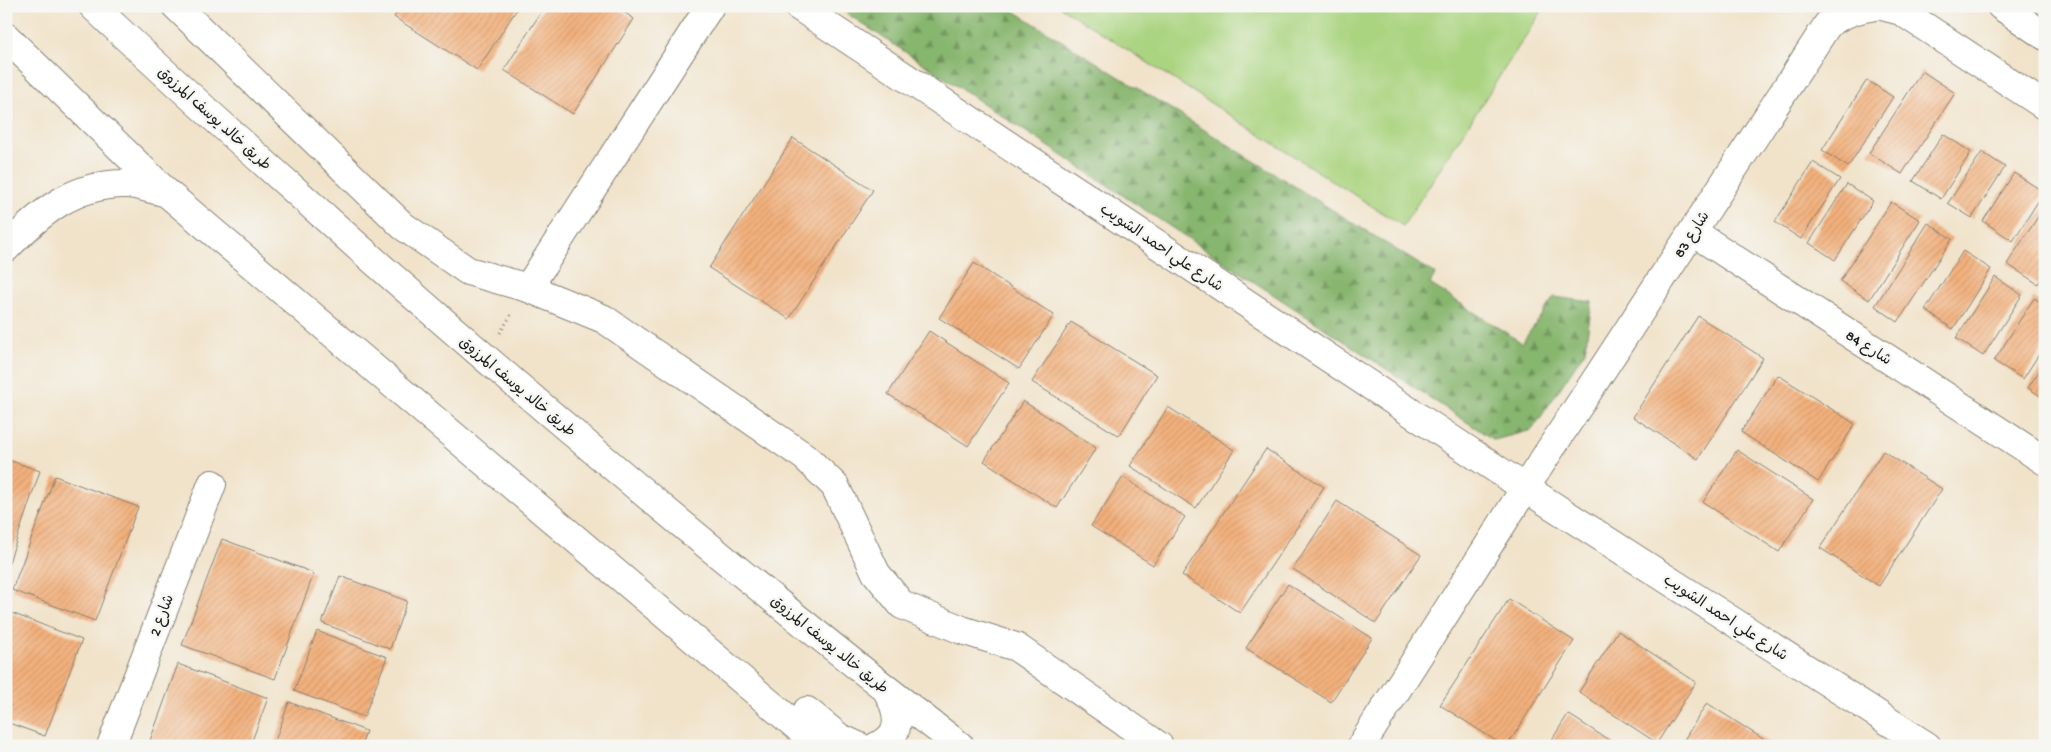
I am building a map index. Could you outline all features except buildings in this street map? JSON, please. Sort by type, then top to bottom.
[{"type":"street","points":[[176,6],[403,226],[468,270],[528,288],[604,320],[805,457],[835,486],[876,573],[902,605],[962,630],[1016,647],[1159,746]]},
{"type":"street","points":[[528,288],[710,6]]},
{"type":"street","name":"شارع علي احمد الشويب","points":[[798,6],[1525,488],[1927,746]]},
{"type":"street","points":[[2001,6],[2045,36]]},
{"type":"street","name":"شارع 83","points":[[1525,488],[1828,24],[1842,14],[1870,7],[1919,13],[2045,106]]},
{"type":"street","name":"طريق خالد يوسف المرزوق","points":[[100,12],[285,182],[484,359],[659,506],[886,689],[960,746]]},
{"type":"street","points":[[6,37],[167,193],[820,746]]},
{"type":"street","points":[[6,248],[35,218],[64,199],[94,187],[126,184],[167,193]]},
{"type":"street","name":"شارع 84","points":[[1693,232],[2045,461]]},
{"type":"street","name":"شارع 2","points":[[111,746],[212,484]]},
{"type":"street","points":[[1361,746],[1525,488]]},
{"type":"street","points":[[548,517],[667,594],[831,732],[858,746]]},
{"type":"street","points":[[877,746],[888,740],[896,729],[895,707],[886,689]]},
{"type":"path","points":[[484,359],[528,288]]},
{"type":"green space","points":[[841,6],[1006,6],[1435,274],[1430,284],[1522,343],[1554,297],[1592,302],[1585,351],[1532,430],[1494,440],[840,9]]},
{"type":"green space","points":[[1059,6],[1545,6],[1403,226]]}]
